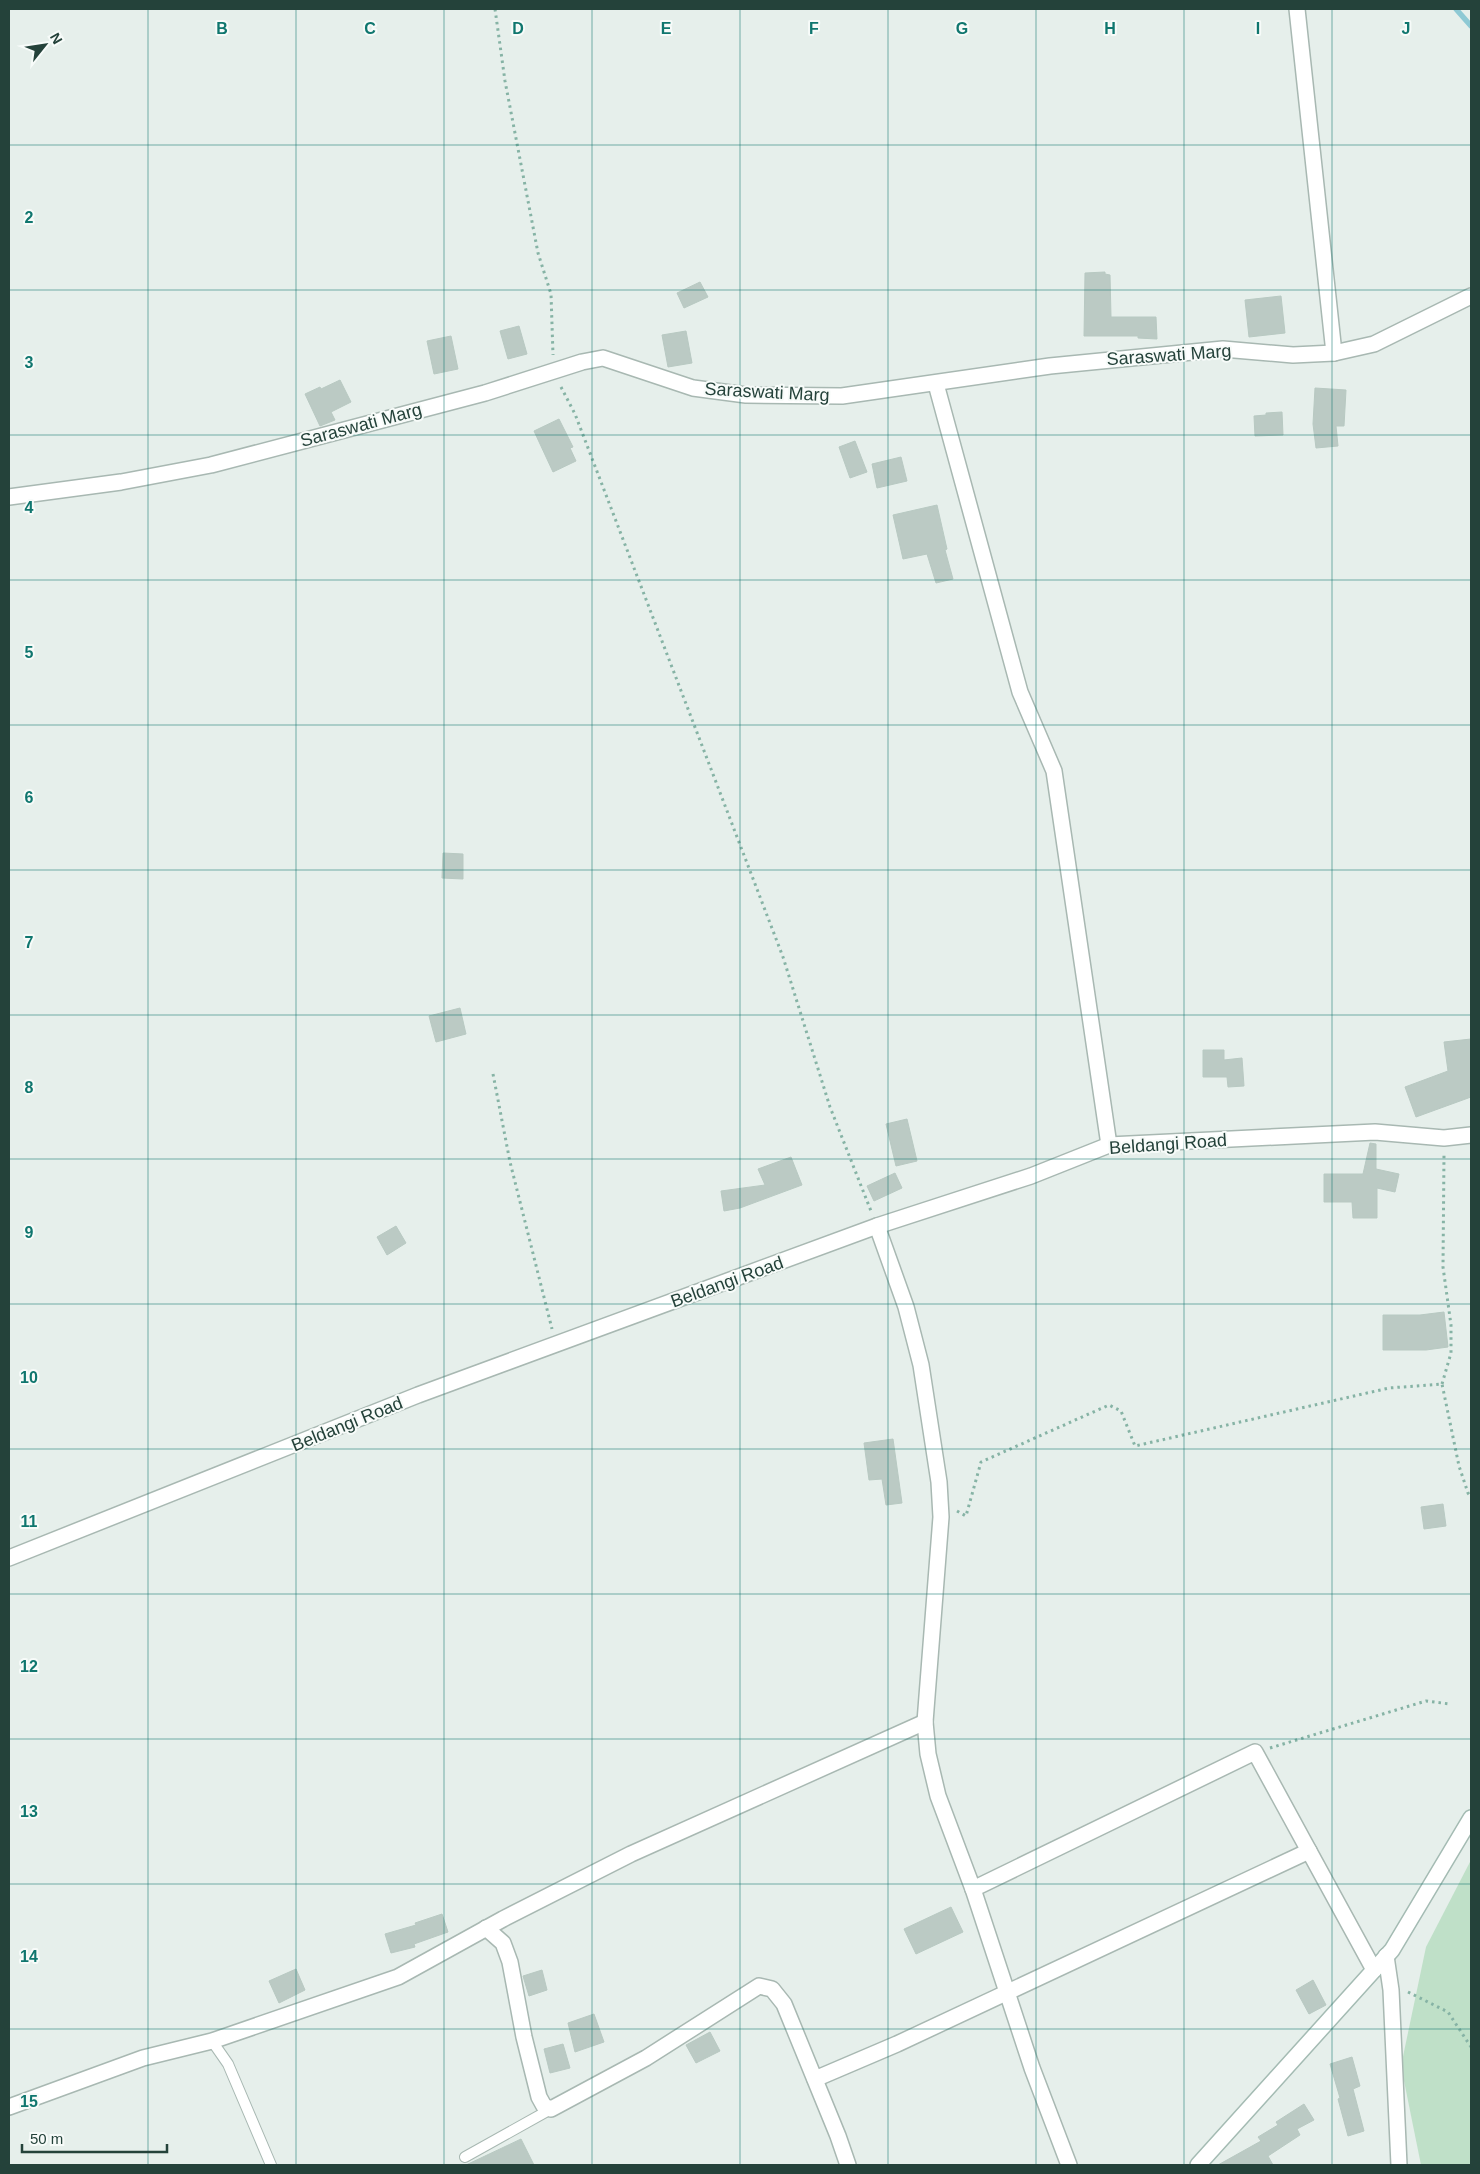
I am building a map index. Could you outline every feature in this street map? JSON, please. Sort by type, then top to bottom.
[{"type":"street","points":[[1296,9],[1334,353]]},
{"type":"street","name":"Saraswati Marg","points":[[9,497],[121,482],[211,464],[485,393],[553,371],[603,358],[693,388],[746,395],[842,396],[1076,363],[1222,349],[1293,355],[1334,353],[1374,344],[1471,296]]},
{"type":"street","points":[[936,384],[1020,692],[1054,771],[1109,1145]]},
{"type":"street","name":"Beldangi Road","points":[[9,1558],[418,1395],[877,1226],[1031,1176],[1109,1145],[1375,1132],[1444,1138],[1471,1135]]},
{"type":"street","points":[[877,1226],[906,1307],[921,1366],[939,1482],[940,1517],[925,1722],[928,1754],[938,1796],[973,1889],[1032,2068],[1069,2165]]},
{"type":"street","points":[[9,2108],[143,2058],[212,2041],[398,1977],[486,1928],[631,1854],[925,1722]]},
{"type":"street","points":[[973,1889],[1255,1752],[1374,1970]]},
{"type":"street","points":[[1198,2165],[1392,1950],[1448,1853],[1471,1818]]},
{"type":"street","points":[[815,2079],[897,2044],[1309,1851]]},
{"type":"street","points":[[486,1928],[503,1943],[510,1962],[524,2037],[539,2097],[544,2106],[551,2109],[646,2058],[760,1986],[772,1989],[784,2004],[848,2165]]},
{"type":"street","points":[[1386,1956],[1391,1990],[1399,2165]]},
{"type":"lane","points":[[212,2041],[228,2064],[271,2165]]},
{"type":"lane","points":[[464,2157],[551,2109]]},
{"type":"path","points":[[495,9],[506,81],[538,253],[550,294],[553,371],[575,414],[779,948],[830,1107],[877,1226]]},
{"type":"path","points":[[493,1074],[510,1162],[556,1344]]},
{"type":"path","points":[[1444,1138],[1443,1267],[1451,1325],[1451,1353],[1442,1384],[1459,1466],[1468,1494],[1471,1497]]},
{"type":"path","points":[[953,1510],[966,1516],[981,1462],[1109,1405],[1121,1411],[1135,1446],[1389,1388],[1442,1384]]},
{"type":"path","points":[[1255,1752],[1426,1701],[1450,1704]]},
{"type":"path","points":[[1391,1990],[1412,1993],[1448,2012],[1471,2047]]},
{"type":"green space","points":[[1471,1860],[1471,2165],[1421,2165],[1401,2066],[1426,1947]]},
{"type":"building","points":[[1105,272],[1105,274],[1110,275],[1111,317],[1156,317],[1157,339],[1138,338],[1138,336],[1084,336],[1085,273]]},
{"type":"building","points":[[700,282],[708,297],[684,308],[677,293]]},
{"type":"building","points":[[1281,296],[1285,333],[1249,337],[1245,300]]},
{"type":"building","points":[[519,326],[527,354],[508,359],[500,331]]},
{"type":"building","points":[[686,331],[692,363],[668,367],[662,335]]},
{"type":"building","points":[[451,336],[458,369],[434,374],[427,341]]},
{"type":"building","points":[[340,380],[351,402],[331,412],[335,420],[320,426],[305,394]]},
{"type":"building","points":[[1315,388],[1346,390],[1344,426],[1336,426],[1338,446],[1316,448],[1313,424]]},
{"type":"building","points":[[1282,412],[1283,435],[1255,436],[1254,416]]},
{"type":"building","points":[[559,419],[573,447],[570,448],[576,461],[553,472],[534,431]]},
{"type":"building","points":[[855,441],[867,472],[850,478],[839,447]]},
{"type":"building","points":[[901,457],[907,481],[877,488],[872,464]]},
{"type":"building","points":[[937,505],[947,549],[945,550],[953,579],[936,583],[927,554],[903,559],[893,515]]},
{"type":"building","points":[[443,853],[463,854],[463,879],[442,878]]},
{"type":"building","points":[[460,1008],[466,1034],[436,1042],[429,1016]]},
{"type":"building","points":[[1471,1039],[1471,1097],[1416,1117],[1405,1087],[1448,1071],[1444,1042]]},
{"type":"building","points":[[1203,1050],[1224,1050],[1224,1060],[1242,1058],[1244,1086],[1228,1087],[1227,1077],[1203,1077]]},
{"type":"building","points":[[907,1119],[917,1161],[896,1166],[886,1124]]},
{"type":"building","points":[[1370,1143],[1376,1144],[1376,1169],[1399,1174],[1395,1192],[1377,1188],[1377,1218],[1353,1218],[1352,1202],[1324,1202],[1324,1174],[1363,1174]]},
{"type":"building","points":[[791,1157],[802,1185],[740,1208],[724,1211],[721,1191],[765,1185],[758,1169]]},
{"type":"building","points":[[895,1173],[902,1188],[874,1201],[867,1186]]},
{"type":"building","points":[[396,1226],[406,1243],[387,1255],[377,1237]]},
{"type":"building","points":[[1444,1312],[1448,1347],[1426,1350],[1383,1350],[1383,1315],[1420,1315]]},
{"type":"building","points":[[893,1439],[902,1503],[886,1505],[882,1479],[869,1480],[864,1443]]},
{"type":"building","points":[[1443,1504],[1446,1526],[1424,1529],[1421,1507]]},
{"type":"building","points":[[951,1907],[963,1932],[916,1954],[904,1929]]},
{"type":"building","points":[[442,1914],[448,1932],[414,1944],[415,1947],[391,1953],[385,1934],[416,1925],[415,1923]]},
{"type":"building","points":[[296,1969],[305,1990],[279,2003],[269,1981]]},
{"type":"building","points":[[542,1970],[547,1990],[529,1996],[523,1976]]},
{"type":"building","points":[[1313,1980],[1326,2005],[1309,2014],[1296,1990]]},
{"type":"building","points":[[594,2014],[604,2042],[575,2052],[568,2023]]},
{"type":"building","points":[[710,2032],[720,2051],[696,2063],[686,2045]]},
{"type":"building","points":[[563,2044],[570,2068],[550,2073],[544,2049]]},
{"type":"building","points":[[1352,2057],[1360,2086],[1353,2089],[1364,2131],[1348,2136],[1330,2064]]},
{"type":"building","points":[[1304,2104],[1314,2120],[1297,2129],[1300,2135],[1268,2156],[1273,2165],[1218,2165],[1261,2141],[1258,2137],[1278,2125],[1276,2122]]},
{"type":"building","points":[[521,2139],[534,2165],[466,2165]]},
{"type":"waterway","points":[[1456,9],[1471,26]]}]
